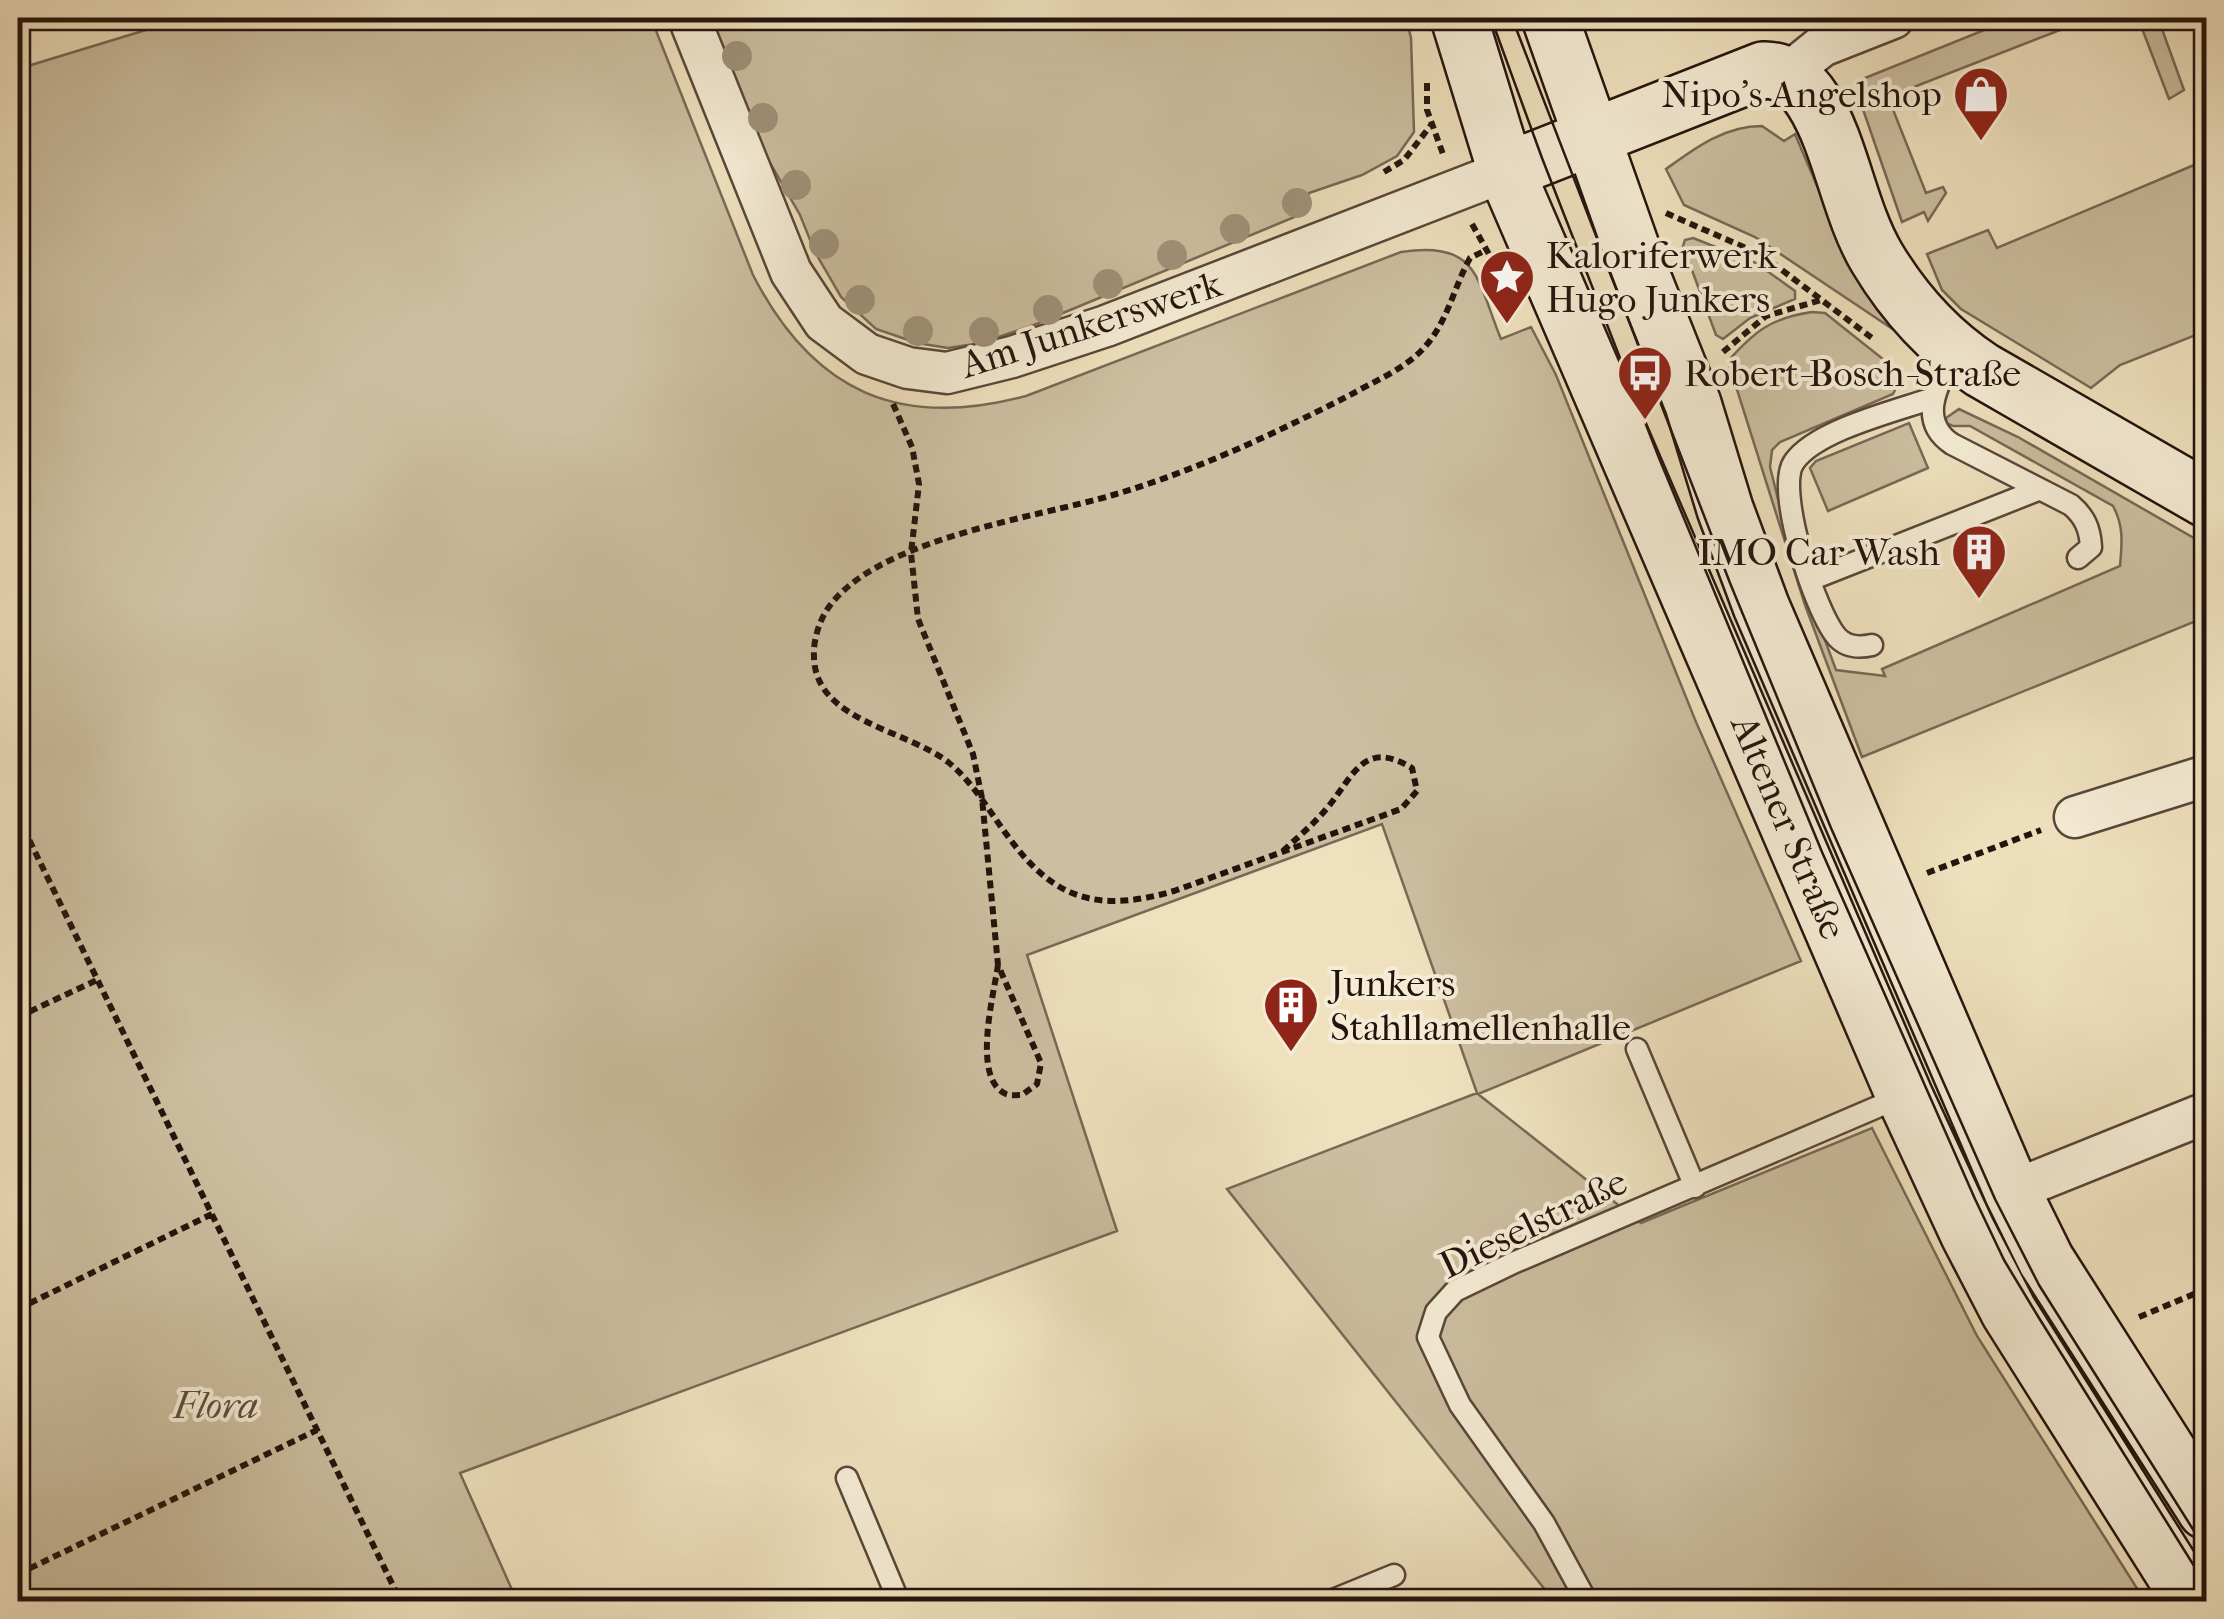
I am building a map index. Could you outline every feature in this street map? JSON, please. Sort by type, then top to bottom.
[{"type":"main road","name":"Altener Straße","points":[[1459,18],[1506,171],[1904,1095],[2009,1312],[2192,1602]]},
{"type":"main road","name":"Altener Straße","points":[[1550,18],[1693,404],[1725,509],[1762,606],[2012,1191],[2046,1260],[2206,1511]]},
{"type":"main road","points":[[1506,171],[1763,70],[1786,75],[1814,101],[1875,254],[1913,309],[1944,375],[2206,498]]},
{"type":"street","name":"Am Junkerswerk","points":[[689,18],[791,272],[824,322],[868,354],[908,368],[947,374],[1012,357],[1106,326],[1506,171]]},
{"type":"street","points":[[1786,75],[1822,46],[1893,18]]},
{"type":"street","points":[[2075,816],[2206,776]]},
{"type":"street","points":[[2012,1191],[2206,1113]]},
{"type":"lane","points":[[1944,375],[1934,423],[1943,438],[2071,505],[2090,531],[2091,548],[2078,558]]},
{"type":"lane","points":[[1872,645],[1848,645],[1836,636],[1810,580],[1792,522],[1786,484],[1791,465],[1804,450],[1944,375]]},
{"type":"lane","points":[[1810,580],[2038,490]]},
{"type":"lane","points":[[1636,1048],[1695,1186]]},
{"type":"lane","name":"Dieselstraße","points":[[1587,1602],[1544,1523],[1460,1405],[1428,1336],[1436,1312],[1455,1291],[1513,1262],[1904,1095]]},
{"type":"lane","points":[[847,1478],[899,1602]]},
{"type":"lane","points":[[1328,1602],[1394,1575]]},
{"type":"path","points":[[1368,180],[1404,160],[1432,124]]},
{"type":"path","points":[[1624,225],[1659,212],[1669,214],[1762,254],[1876,341]]},
{"type":"path","points":[[1283,851],[1328,806],[1353,771],[1372,758],[1393,756],[1412,768],[1416,791],[1401,810],[1174,891],[1117,904],[1078,896],[1038,873],[982,798],[951,764],[920,744],[853,716],[826,695],[814,673],[813,646],[824,614],[871,570],[974,530],[1112,495],[1184,472],[1308,417],[1398,368],[1421,351],[1453,302],[1470,258],[1484,251]]},
{"type":"path","points":[[1714,360],[1766,316],[1822,300]]},
{"type":"path","points":[[868,354],[904,427],[916,465],[919,484],[911,552],[918,619],[967,734],[982,798],[998,965],[986,1046],[991,1079],[1005,1094],[1022,1096],[1037,1084],[1041,1063],[998,965]]},
{"type":"path","points":[[1881,891],[2075,816]]},
{"type":"path","points":[[18,817],[401,1602]]},
{"type":"path","points":[[18,1018],[97,980]]},
{"type":"path","points":[[18,1308],[212,1214]]},
{"type":"path","points":[[2095,1336],[2206,1289]]},
{"type":"path","points":[[18,1574],[317,1430]]},
{"type":"green space","name":"Flora","points":[[185,18],[651,18],[753,275],[777,315],[803,348],[832,374],[864,392],[900,404],[938,408],[1026,396],[1401,252],[1446,252],[1460,259],[1479,282],[1501,339],[1531,327],[1556,375],[1696,722],[1801,961],[1478,1094],[1641,1223],[1872,1128],[1977,1336],[2145,1601],[1882,1602],[1859,1592],[1841,1602],[1554,1601],[1227,1189],[1477,1093],[1382,824],[1027,955],[1117,1231],[460,1473],[517,1601],[18,1601],[18,69]]},
{"type":"green space","points":[[711,18],[1406,18],[1411,38],[1414,132],[1397,156],[1362,175],[1309,193],[1304,213],[1034,325],[981,343],[948,348],[917,343],[876,329],[841,297],[761,147]]},
{"type":"green space","points":[[2014,18],[2091,18],[1888,97],[1926,193],[1943,187],[1946,193],[1928,221],[1924,212],[1902,222],[1858,95],[1865,78]]},
{"type":"green space","points":[[2138,18],[2158,18],[2184,90],[2169,99]]},
{"type":"green space","points":[[1762,126],[1784,141],[1795,134],[1837,233],[1900,334],[1755,237],[1684,205],[1666,169],[1723,134]]},
{"type":"green space","points":[[2206,160],[2206,331],[2120,365],[2091,388],[1961,309],[1942,290],[1927,254],[1988,230],[1997,248]]},
{"type":"green space","points":[[1693,238],[1756,263],[1795,291],[1795,299],[1750,318],[1723,339],[1716,335],[1683,246],[1685,240]]},
{"type":"green space","points":[[1825,313],[1898,371],[1893,394],[1780,442],[1772,450],[1770,467],[1789,543],[1836,670],[1885,676],[1882,669],[2120,566],[2121,528],[2113,506],[1970,426],[1947,423],[1946,418],[1959,409],[2018,437],[2206,545],[2206,617],[1862,757],[1805,605],[1728,361],[1765,328],[1785,318]]},
{"type":"green space","points":[[1909,423],[1928,468],[1828,511],[1810,468],[1816,461]]},
{"type":"tram line","points":[[1491,18],[1659,458],[1822,852],[1975,1199],[2004,1260],[2206,1585]]},
{"type":"tram line","points":[[1512,18],[1730,583],[1831,828],[1995,1199],[2039,1285],[2206,1550]]},
{"type":"place","name":"Nipo's Angelshop","points":[[1981,143]]},
{"type":"place","name":"Kaloriferwerk Hugo Junkers","points":[[1507,326]]},
{"type":"place","name":"Robert-Bosch-Straße","points":[[1645,422]]},
{"type":"place","name":"IMO Car Wash","points":[[1979,601]]},
{"type":"place","name":"Junkers Stahllamellenhalle","points":[[1291,1054]]}]
